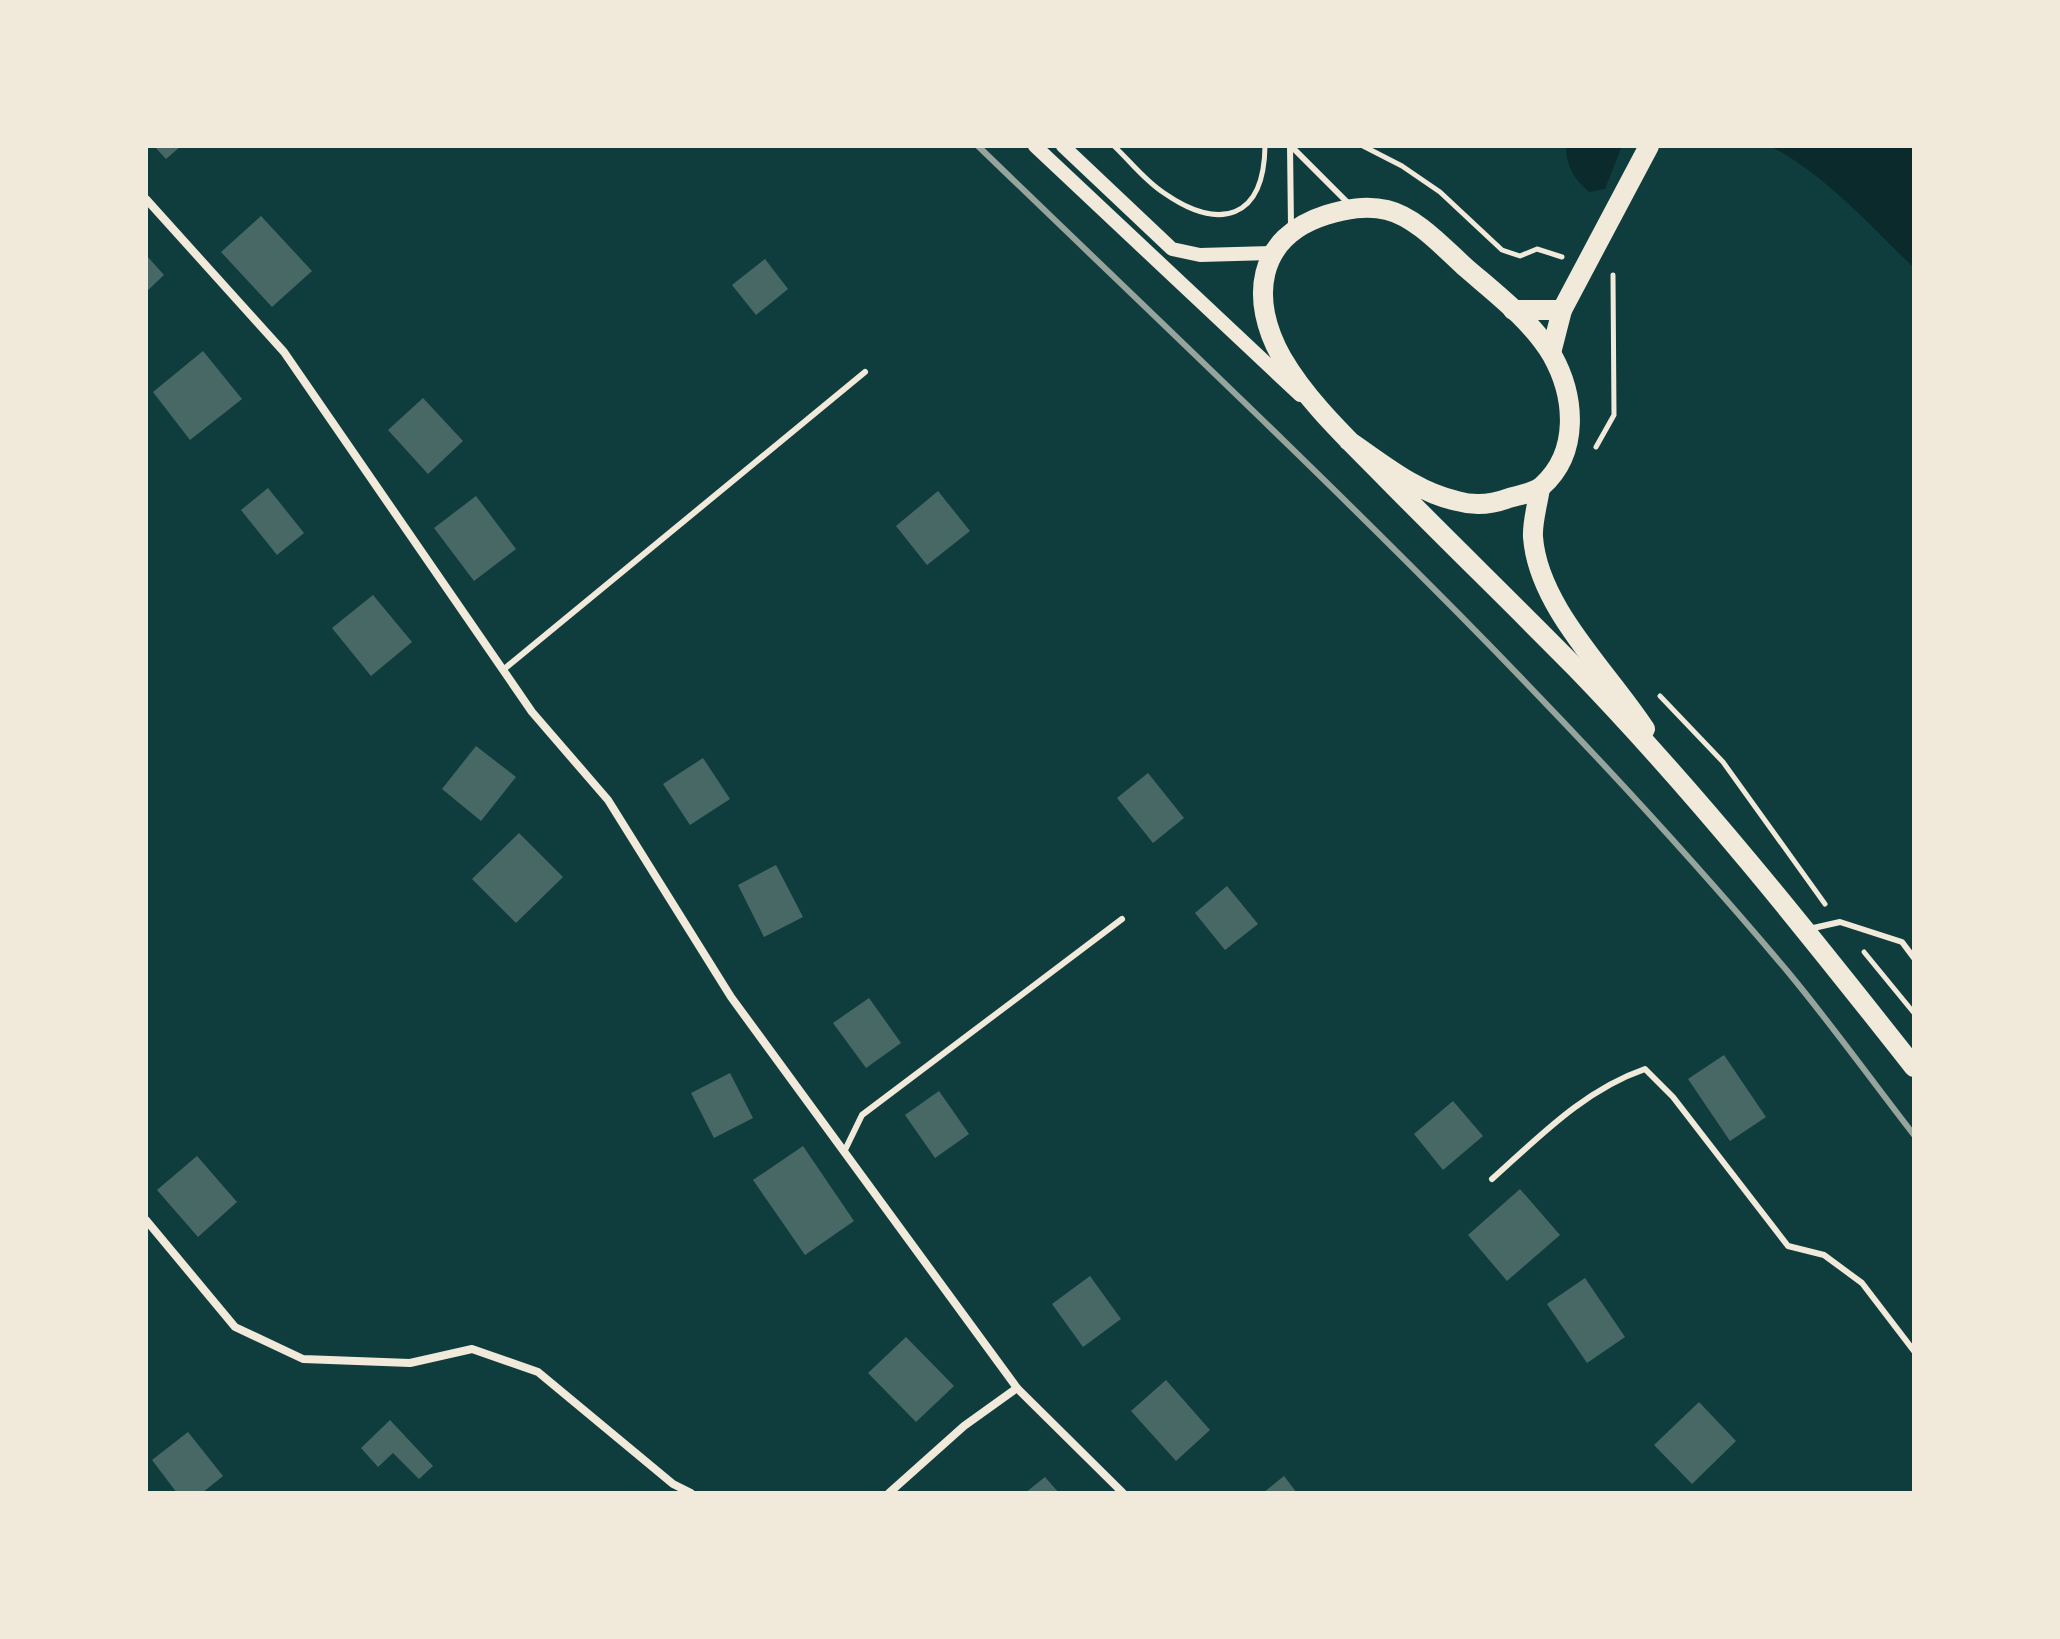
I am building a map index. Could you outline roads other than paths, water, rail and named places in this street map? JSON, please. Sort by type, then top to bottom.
[{"type":"main road","points":[[1551,353],[1562,310],[1649,146]]},
{"type":"main road","points":[[1680,782],[1622,694],[1571,629],[1541,575],[1533,536],[1540,488],[1565,454],[1571,426],[1567,389],[1551,353],[1513,310],[1423,230],[1389,210],[1352,207],[1312,220],[1291,232],[1271,253],[1265,265],[1264,318],[1283,360],[1349,441],[1574,666],[1680,782],[1806,930],[1914,1067]]},
{"type":"main road","points":[[1513,310],[1562,310]]},
{"type":"main road","points":[[1349,441],[1412,484],[1458,502],[1493,504],[1540,488]]},
{"type":"street","points":[[1035,146],[1349,441]]},
{"type":"street","points":[[1063,146],[1172,249],[1200,255],[1271,253]]},
{"type":"street","points":[[146,199],[284,352],[532,712],[608,800],[731,997],[1017,1388],[1123,1493]]},
{"type":"street","points":[[146,1220],[235,1327],[303,1359],[410,1363],[472,1349],[538,1372],[673,1484],[691,1493]]},
{"type":"street","points":[[889,1493],[964,1426],[1017,1388]]},
{"type":"lane","points":[[1290,146],[1352,207]]},
{"type":"lane","points":[[1290,146],[1291,232]]},
{"type":"lane","points":[[503,670],[865,372]]},
{"type":"lane","points":[[844,1152],[862,1115],[1122,919]]},
{"type":"lane","points":[[1806,930],[1840,922],[1902,942],[1914,958]]},
{"type":"lane","points":[[1492,1179],[1564,1115],[1615,1079],[1645,1069],[1673,1097],[1788,1246],[1824,1255],[1862,1283],[1914,1351]]},
{"type":"water","points":[[1566,146],[1622,146],[1605,189],[1589,192],[1579,182],[1569,166]]},
{"type":"water","points":[[1770,146],[1914,146],[1914,268],[1828,186]]},
{"type":"railway","points":[[978,146],[1291,447],[1596,756],[1788,972],[1914,1135]]}]
